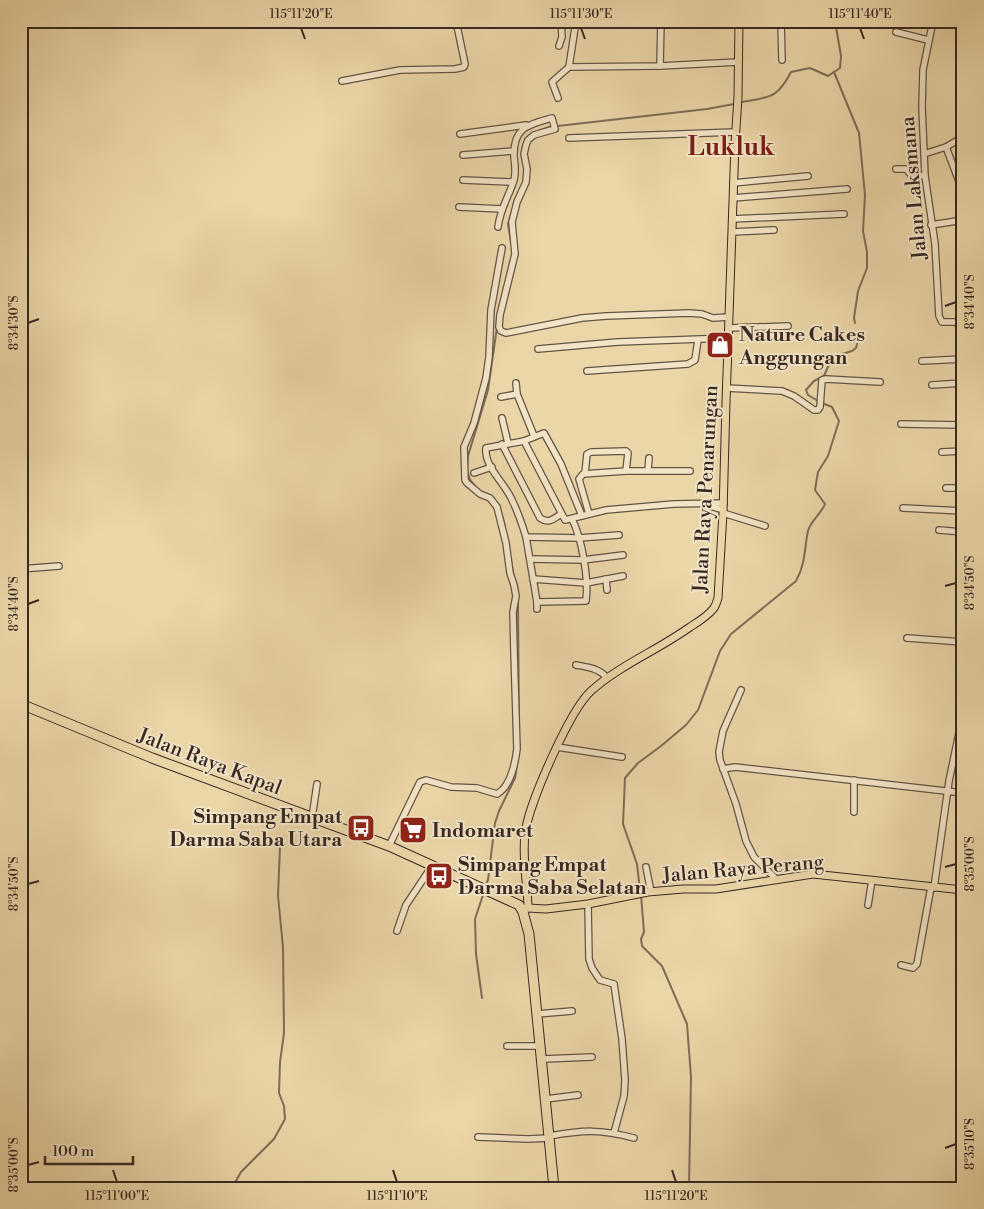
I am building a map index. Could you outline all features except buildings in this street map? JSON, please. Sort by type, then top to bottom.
[{"type":"highway","name":"Jalan Raya Kapal","points":[[21,704],[152,758],[389,846],[500,896],[525,910]]},
{"type":"highway","points":[[525,910],[543,1058],[554,1188]]},
{"type":"main road","name":"Jalan Raya Penarungan","points":[[525,910],[525,832],[531,809],[557,747],[584,698],[607,678],[685,631],[714,609],[718,598],[724,509],[726,388],[735,132],[738,101],[739,21]]},
{"type":"main road","name":"Jalan Raya Perang","points":[[525,910],[588,904],[650,892],[716,889],[813,874],[963,890]]},
{"type":"street","points":[[342,80],[400,70],[455,69],[464,67],[465,61],[456,21]]},
{"type":"street","points":[[559,46],[562,36],[561,21]]},
{"type":"street","points":[[558,98],[552,82],[569,67],[576,21]]},
{"type":"street","points":[[660,66],[661,21]]},
{"type":"street","points":[[781,21],[782,60]]},
{"type":"street","name":"Jalan Laksmana","points":[[933,21],[924,57],[922,82],[924,154],[931,225],[935,244],[939,316],[942,322],[956,322]]},
{"type":"street","points":[[896,32],[928,40]]},
{"type":"street","points":[[569,67],[660,66],[738,62]]},
{"type":"street","points":[[460,134],[530,124],[552,118],[555,129],[534,135],[528,140],[526,145],[524,154],[527,169],[526,182],[517,202],[512,222],[515,254],[499,327],[501,331],[505,333],[555,323],[606,316],[689,313],[702,314],[713,318],[729,317]]},
{"type":"street","points":[[498,227],[502,209],[513,182],[514,145],[519,132],[530,124]]},
{"type":"street","points":[[569,138],[735,132]]},
{"type":"street","points":[[924,154],[946,147],[963,137]]},
{"type":"street","points":[[946,147],[960,184]]},
{"type":"street","points":[[463,155],[514,151]]},
{"type":"street","points":[[896,169],[906,170],[911,175],[926,176]]},
{"type":"street","points":[[733,183],[808,176]]},
{"type":"street","points":[[463,180],[513,182]]},
{"type":"street","points":[[733,198],[848,189]]},
{"type":"street","points":[[460,206],[502,209]]},
{"type":"street","points":[[732,219],[844,214]]},
{"type":"street","points":[[931,225],[963,220]]},
{"type":"street","points":[[732,232],[774,230]]},
{"type":"street","points":[[389,846],[420,782],[426,780],[451,787],[477,788],[497,794],[505,786],[515,763],[517,749],[514,652],[516,596],[497,507],[490,498],[480,494],[466,483],[464,472],[464,447],[474,422],[486,378],[491,310],[502,248]]},
{"type":"street","points":[[494,292],[506,294]]},
{"type":"street","points":[[963,321],[956,322],[963,335]]},
{"type":"street","points":[[729,328],[788,326]]},
{"type":"street","points":[[538,349],[618,342],[728,338]]},
{"type":"street","points":[[587,371],[688,364],[695,360],[698,340]]},
{"type":"street","points":[[922,361],[963,359]]},
{"type":"street","points":[[726,388],[782,392],[794,396],[814,410],[818,410],[820,407],[822,380],[880,382]]},
{"type":"street","points":[[516,383],[518,394],[534,436]]},
{"type":"street","points":[[932,384],[963,383]]},
{"type":"street","points":[[500,397],[518,394]]},
{"type":"street","points":[[502,418],[505,443],[540,518],[548,521],[560,514]]},
{"type":"street","points":[[901,424],[963,425]]},
{"type":"street","points":[[572,519],[580,538],[587,600],[585,602],[537,606],[526,536],[512,498],[492,467],[486,453],[486,448],[524,440],[542,433],[546,435],[561,464],[582,516]]},
{"type":"street","points":[[524,440],[560,514],[565,520],[614,510],[674,504],[702,504],[724,509],[765,526]]},
{"type":"street","points":[[585,473],[588,454],[591,452],[626,451],[628,453],[626,471]]},
{"type":"street","points":[[942,452],[963,451]]},
{"type":"street","points":[[648,470],[649,458]]},
{"type":"street","points":[[474,473],[492,467]]},
{"type":"street","points":[[589,514],[579,479],[580,475],[585,473],[648,470],[690,471]]},
{"type":"street","points":[[946,488],[963,488]]},
{"type":"street","points":[[903,508],[963,511]]},
{"type":"street","points":[[939,530],[963,532]]},
{"type":"street","points":[[526,536],[580,538],[619,535]]},
{"type":"street","points":[[530,559],[583,560],[623,555]]},
{"type":"street","points":[[21,569],[59,566]]},
{"type":"street","points":[[533,579],[586,583],[623,576]]},
{"type":"street","points":[[606,580],[607,590]]},
{"type":"street","points":[[907,638],[963,642]]},
{"type":"street","points":[[576,665],[595,669],[607,678]]},
{"type":"street","points":[[740,690],[723,731],[719,752],[746,841],[754,857],[776,880]]},
{"type":"street","points":[[901,965],[910,968],[917,964],[933,888],[948,791],[960,744],[963,714]]},
{"type":"street","points":[[557,747],[622,757]]},
{"type":"street","points":[[723,769],[735,767],[963,793]]},
{"type":"street","points":[[854,780],[854,812]]},
{"type":"street","points":[[312,818],[317,784]]},
{"type":"street","points":[[398,931],[406,904],[432,866]]},
{"type":"street","points":[[646,868],[650,892]]},
{"type":"street","points":[[868,905],[872,880]]},
{"type":"street","points":[[588,904],[589,959],[592,968],[600,980],[614,984],[622,1039],[625,1080],[624,1096],[614,1133]]},
{"type":"street","points":[[537,1014],[572,1011]]},
{"type":"street","points":[[507,1046],[541,1046]]},
{"type":"street","points":[[543,1058],[592,1057]]},
{"type":"street","points":[[546,1099],[578,1095]]},
{"type":"street","points":[[478,1137],[528,1139],[588,1130],[634,1138]]},
{"type":"waterway","points":[[742,102],[760,99],[777,92],[791,72],[810,68],[828,76],[840,68],[841,56],[835,21]]},
{"type":"waterway","points":[[834,72],[859,133],[865,195],[863,231],[867,252],[867,268],[858,291],[855,323]]},
{"type":"waterway","points":[[538,131],[549,127],[707,109],[734,104]]},
{"type":"waterway","points":[[511,242],[508,224],[513,208]]},
{"type":"waterway","points":[[476,487],[470,480],[467,470],[468,456],[488,390],[497,327]]},
{"type":"waterway","points":[[818,401],[808,395],[806,390],[814,381],[824,376],[832,357],[856,348],[860,333]]},
{"type":"waterway","points":[[640,890],[637,864],[623,824],[625,778],[638,763],[686,725],[698,710],[720,651],[731,634],[796,581],[803,562],[809,527],[825,504],[815,490],[818,472],[828,456],[839,421],[832,407],[822,403]]},
{"type":"waterway","points":[[500,509],[505,526]]},
{"type":"waterway","points":[[511,561],[514,578]]},
{"type":"waterway","points":[[518,600],[519,735]]},
{"type":"waterway","points":[[485,887],[488,880],[495,823],[515,778],[519,752]]},
{"type":"waterway","points":[[232,1188],[241,1172],[274,1139],[285,1119],[284,1106],[279,1093],[280,1062],[284,1033],[283,947],[278,896],[280,847]]},
{"type":"waterway","points":[[482,998],[476,954],[475,919],[484,892]]},
{"type":"waterway","points":[[641,895],[644,932],[641,939],[642,946],[662,966],[687,1024],[691,1077],[689,1188]]},
{"type":"place","name":"Nature Cakes Anggungan","points":[[720,345]]},
{"type":"place","name":"Simpang Empat Darma Saba Utara","points":[[361,828]]},
{"type":"place","name":"Indomaret","points":[[413,830]]},
{"type":"place","name":"Simpang Empat Darma Saba Selatan","points":[[439,876]]},
{"type":"district","name":"Lukluk","points":[[731,146]]}]
